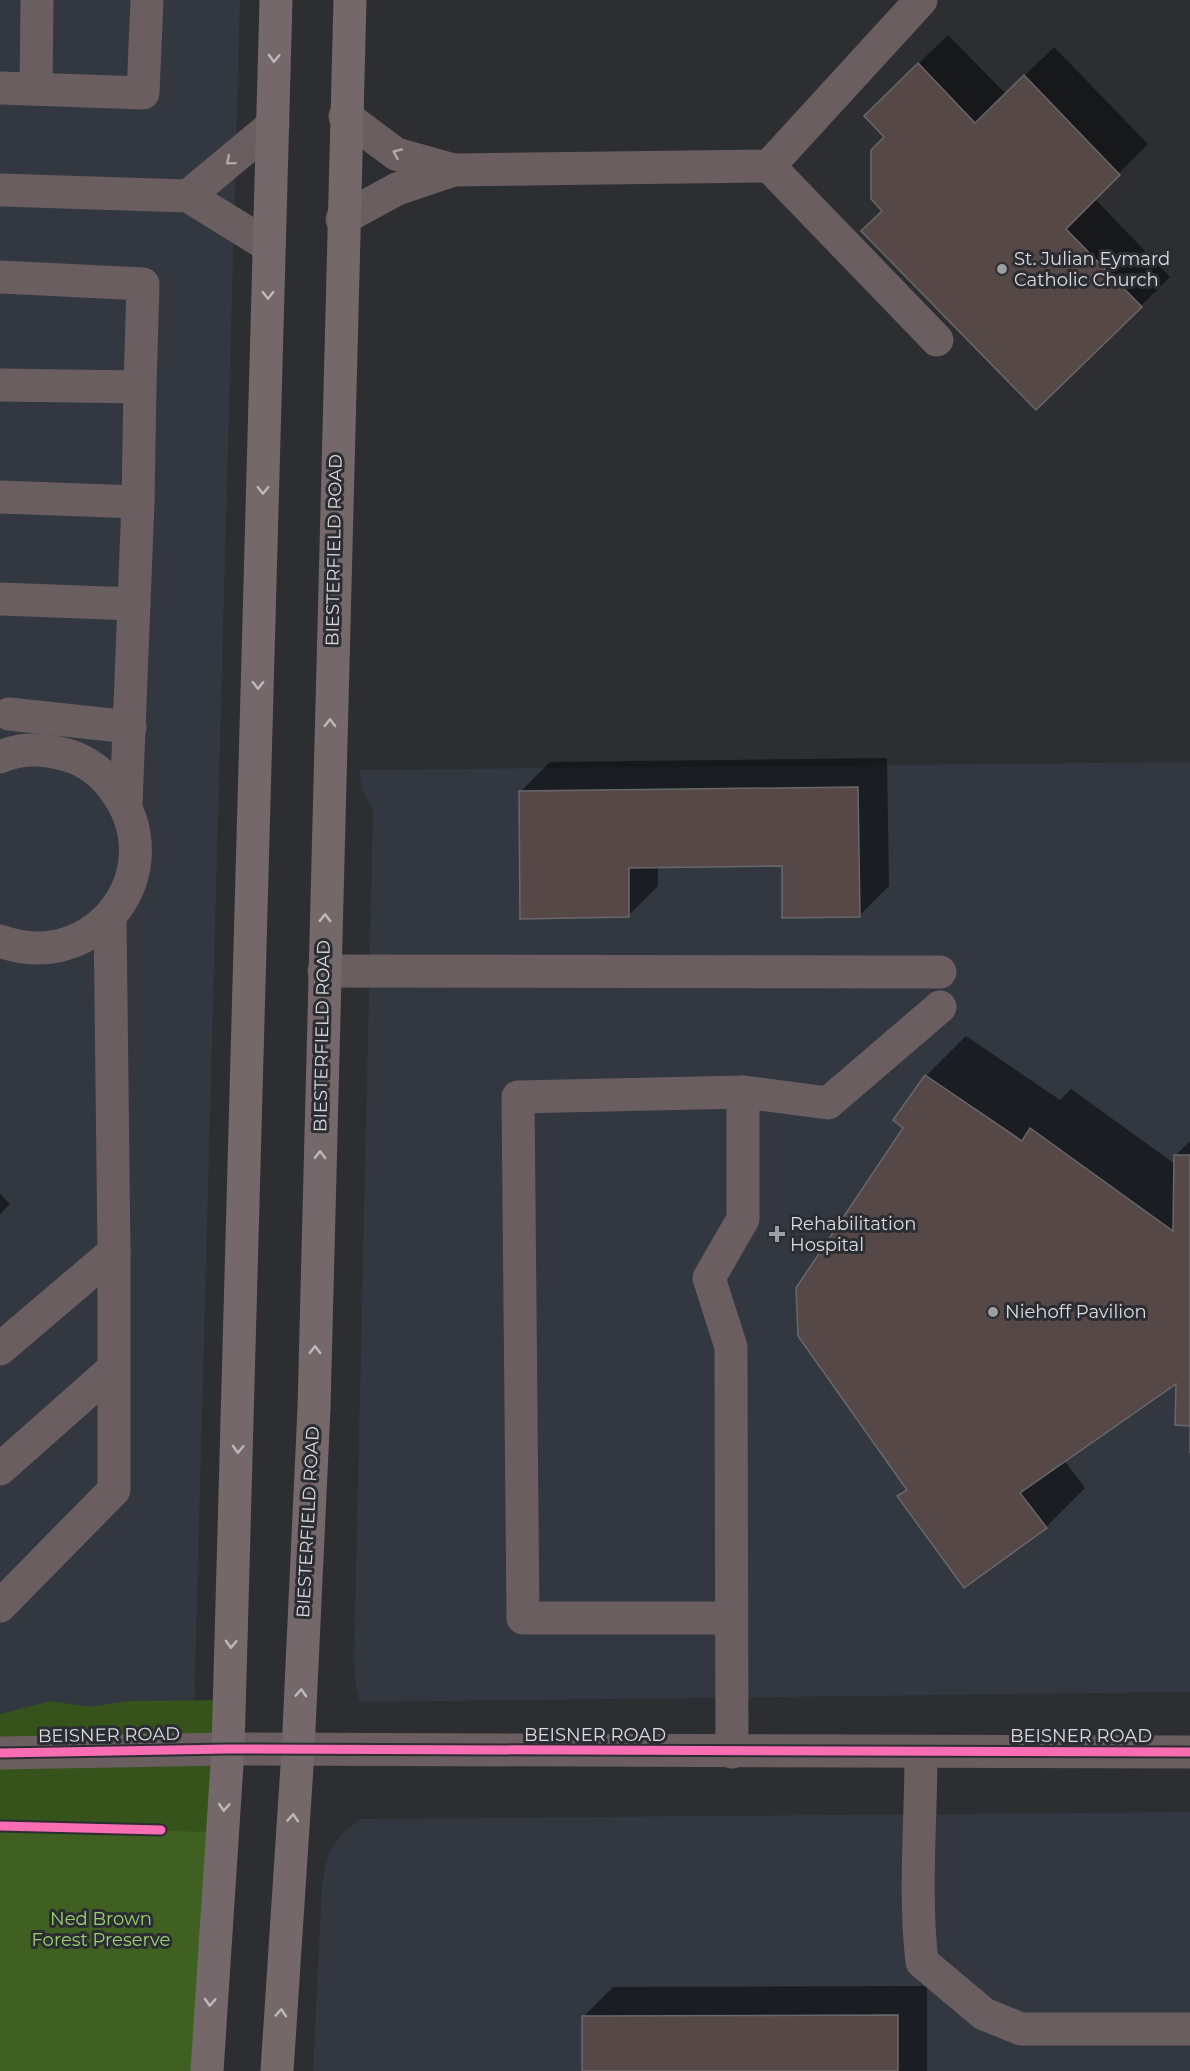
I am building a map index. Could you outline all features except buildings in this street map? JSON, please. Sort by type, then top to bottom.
[{"type":"main road","points":[[207,2071],[228,1749],[276,0]]},
{"type":"main road","name":"BIESTERFIELD ROAD","points":[[277,2071],[298,1751],[314,1408],[342,219],[350,0]]},
{"type":"street","points":[[36,89],[37,0]]},
{"type":"street","points":[[0,88],[143,93],[147,0]]},
{"type":"street","points":[[769,166],[921,0]]},
{"type":"street","points":[[345,116],[396,154],[453,170],[769,166],[937,340]]},
{"type":"street","points":[[188,196],[273,125]]},
{"type":"street","points":[[342,219],[397,189],[453,170]]},
{"type":"street","points":[[0,190],[188,196],[269,246]]},
{"type":"street","points":[[0,277],[143,284],[135,604],[126,805]]},
{"type":"street","points":[[0,385],[140,387]]},
{"type":"street","points":[[0,497],[138,501]]},
{"type":"street","points":[[0,599],[135,604]]},
{"type":"street","points":[[0,941],[18,948],[52,948],[84,938],[110,917],[127,892],[135,863],[135,834],[126,805],[106,777],[77,758],[45,749],[5,755],[4,703],[130,727]]},
{"type":"street","points":[[0,1606],[114,1490],[110,917]]},
{"type":"street","points":[[324,971],[940,972]]},
{"type":"street","points":[[731,1618],[523,1618],[518,1097],[743,1092],[828,1103],[940,1007]]},
{"type":"street","points":[[732,1752],[731,1347],[709,1278],[744,1219],[743,1092]]},
{"type":"street","points":[[0,1349],[114,1252]]},
{"type":"street","points":[[0,1469],[113,1369]]},
{"type":"street","name":"BEISNER ROAD","points":[[0,1753],[228,1749],[1190,1752]]},
{"type":"street","points":[[921,1752],[917,1918],[922,1962],[984,2014],[1021,2029],[1190,2029]]},
{"type":"shaded area","points":[[0,0],[240,0],[194,1712],[0,1714]]},
{"type":"shaded area","name":"Rehabilitation Hospital","points":[[1190,762],[1190,1692],[360,1702],[356,1689],[354,1657],[373,810],[362,789],[359,770]]},
{"type":"shaded area","points":[[1190,1812],[1190,2071],[313,2071],[322,1882],[329,1853],[342,1834],[360,1819]]},
{"type":"green space","points":[[229,1700],[222,1832],[0,2071],[0,1714],[51,1701],[90,1707],[128,1701]]},
{"type":"green space","name":"Ned Brown Forest Preserve","points":[[0,1826],[209,1832],[192,2071],[0,2071]]},
{"type":"cycle path","points":[[0,1753],[228,1749],[1190,1752]]},
{"type":"cycle path","points":[[0,1826],[161,1830]]},
{"type":"place","name":"St. Julian Eymard Catholic Church","points":[[1002,269]]},
{"type":"place","name":"Rehabilitation Hospital","points":[[777,1234]]},
{"type":"place","name":"Niehoff Pavilion","points":[[993,1312]]}]
